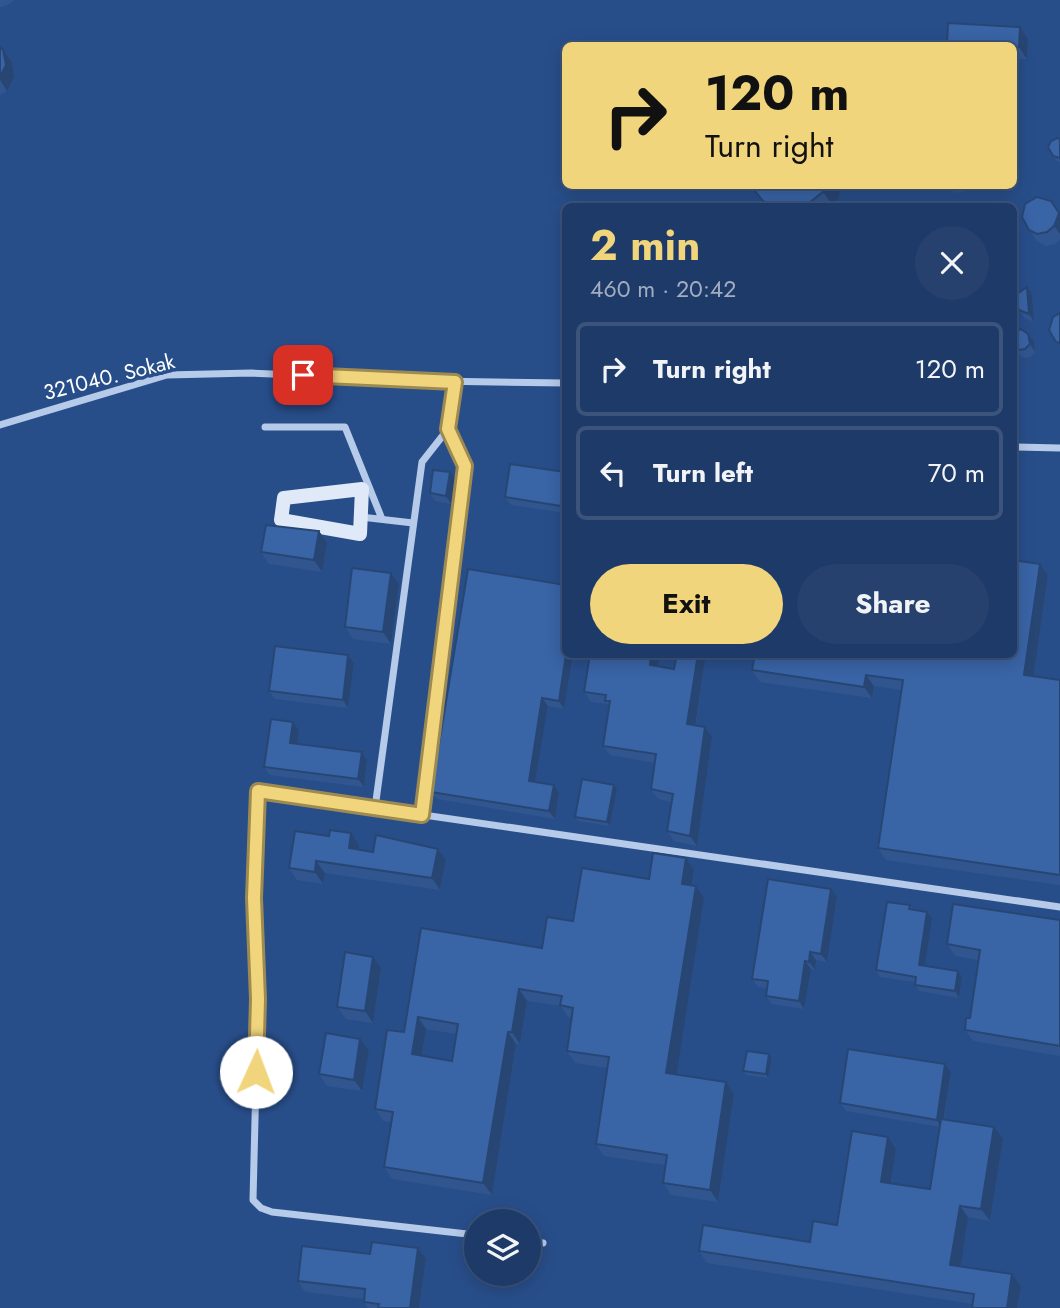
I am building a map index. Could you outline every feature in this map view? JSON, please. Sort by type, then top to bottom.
[{"type":"street","name":"321040. Sokak","points":[[0,425],[167,375],[251,373],[455,382],[562,383]]},
{"type":"street","points":[[375,808],[422,463],[448,429],[455,382]]},
{"type":"street","points":[[265,428],[345,427],[382,519]]},
{"type":"street","points":[[422,815],[465,466],[448,429]]},
{"type":"street","points":[[1017,447],[1060,448]]},
{"type":"street","points":[[362,489],[361,517],[360,534],[281,520],[284,498],[362,489]]},
{"type":"street","points":[[361,517],[413,523]]},
{"type":"street","points":[[464,1234],[272,1212],[261,1208],[253,1200],[258,999],[254,898],[258,791],[1060,907]]},
{"type":"building","points":[[948,23],[1020,27],[1019,47],[1017,42],[947,42]]},
{"type":"building","points":[[0,47],[6,65],[0,77]]},
{"type":"building","points":[[1060,139],[1060,158],[1053,156],[1048,147],[1051,141]]},
{"type":"building","points":[[753,189],[824,189],[809,203],[763,201]]},
{"type":"building","points":[[1037,197],[1051,201],[1059,213],[1054,226],[1047,232],[1037,234],[1029,230],[1022,217],[1025,204]]},
{"type":"building","points":[[1027,287],[1029,314],[1019,310],[1017,294]]},
{"type":"building","points":[[1060,313],[1060,343],[1056,342],[1049,330],[1053,317]]},
{"type":"building","points":[[1021,329],[1028,334],[1030,344],[1025,349],[1017,349],[1017,331]]},
{"type":"building","points":[[510,464],[562,472],[561,506],[505,497]]},
{"type":"building","points":[[433,470],[450,472],[446,496],[430,493]]},
{"type":"building","points":[[266,525],[319,531],[314,560],[261,552]]},
{"type":"building","points":[[1017,561],[1040,564],[1024,675],[1060,680],[1060,875],[878,848],[903,680],[866,675],[864,687],[752,670],[754,658],[1017,658]]},
{"type":"building","points":[[352,568],[391,573],[383,632],[345,627]]},
{"type":"building","points":[[468,569],[562,585],[562,658],[565,658],[559,701],[542,698],[529,781],[554,785],[549,811],[431,792]]},
{"type":"building","points":[[275,646],[348,655],[343,700],[269,691]]},
{"type":"building","points":[[589,658],[651,658],[650,665],[674,669],[676,658],[697,658],[687,724],[705,727],[690,836],[667,831],[673,794],[651,789],[656,754],[603,746],[610,701],[605,701],[606,695],[584,692]]},
{"type":"building","points":[[271,719],[293,722],[290,743],[362,752],[358,779],[264,767]]},
{"type":"building","points":[[582,779],[614,785],[607,822],[575,817]]},
{"type":"building","points":[[330,830],[351,833],[349,848],[373,852],[376,835],[438,849],[432,878],[316,861],[315,872],[289,868],[295,831],[329,836]]},
{"type":"building","points":[[653,853],[686,858],[682,884],[696,886],[666,1073],[726,1082],[710,1190],[663,1183],[667,1155],[596,1144],[609,1057],[567,1051],[573,1008],[560,1005],[562,996],[519,989],[512,1032],[508,1032],[483,1183],[384,1167],[393,1112],[375,1109],[387,1030],[404,1032],[421,928],[542,948],[547,917],[573,921],[582,868],[649,879]],"holes":[[[418,1017],[458,1024],[452,1061],[412,1054]]]},
{"type":"building","points":[[768,879],[831,889],[821,954],[810,952],[809,962],[805,961],[799,1001],[766,996],[768,981],[752,979]]},
{"type":"building","points":[[887,902],[910,905],[909,909],[927,912],[919,965],[958,971],[955,991],[915,985],[916,977],[876,970]]},
{"type":"building","points":[[953,904],[1060,920],[1060,1046],[965,1030],[966,1018],[970,1018],[980,950],[947,944]]},
{"type":"building","points":[[345,952],[373,957],[365,1011],[337,1007]]},
{"type":"building","points":[[326,1033],[360,1039],[354,1080],[319,1074]]},
{"type":"building","points":[[848,1049],[945,1064],[937,1120],[840,1103]]},
{"type":"building","points":[[747,1051],[769,1054],[766,1074],[743,1071]]},
{"type":"building","points":[[941,1119],[994,1127],[981,1209],[960,1206],[950,1265],[1012,1274],[1007,1308],[972,1308],[974,1294],[699,1251],[703,1225],[810,1242],[813,1221],[837,1225],[852,1131],[888,1137],[881,1182],[930,1189]]},
{"type":"building","points":[[372,1242],[418,1248],[410,1308],[378,1308],[379,1304],[364,1302],[365,1289],[298,1281],[302,1246],[370,1254]]},
{"type":"route","points":[[256,1072],[258,999],[254,898],[258,791],[422,815],[465,466],[448,429],[455,382],[303,375]]}]
